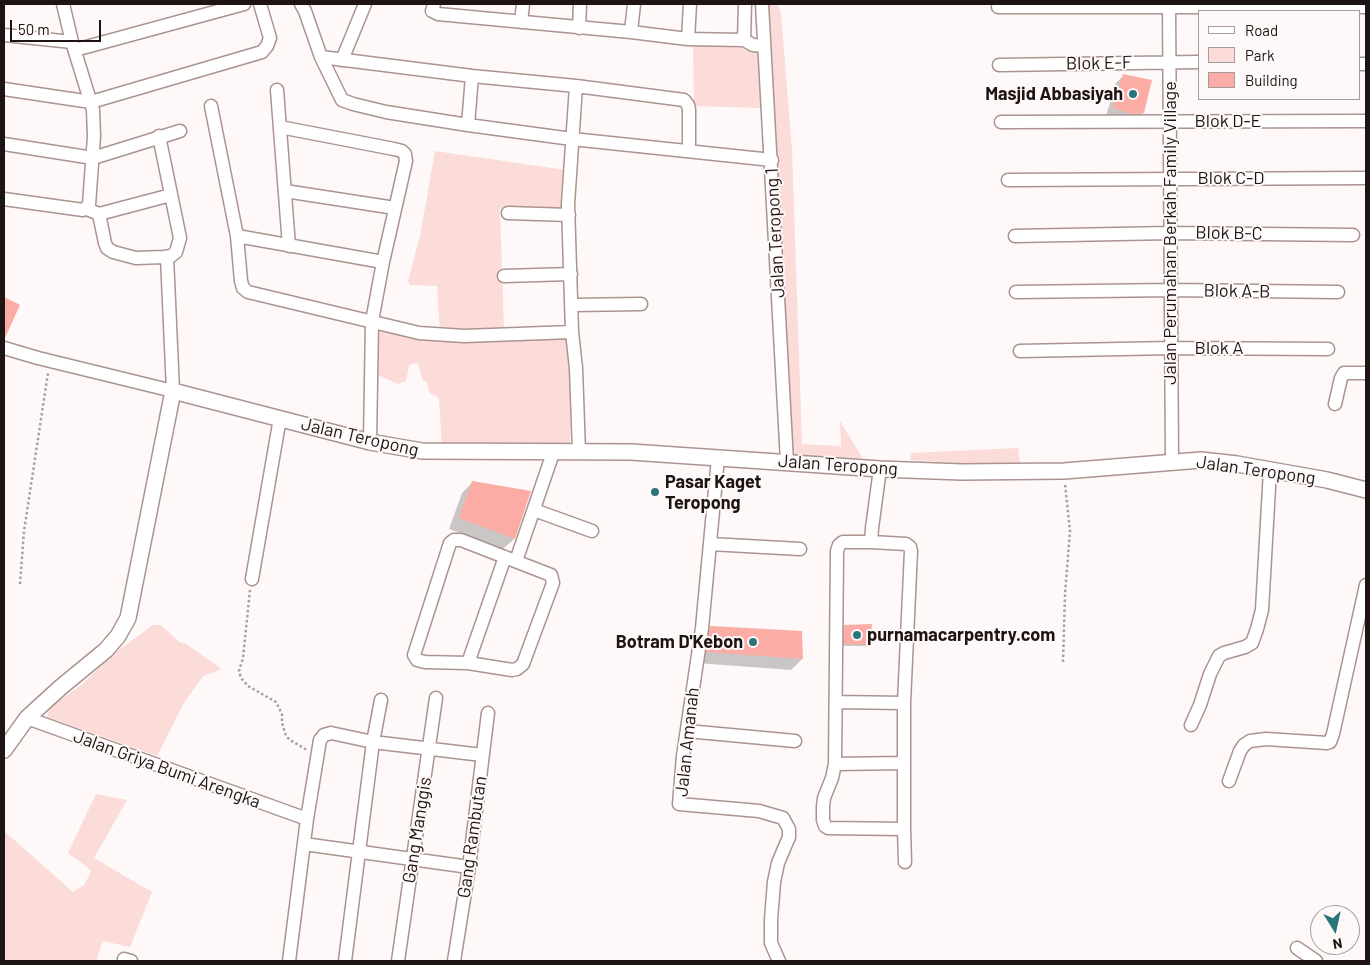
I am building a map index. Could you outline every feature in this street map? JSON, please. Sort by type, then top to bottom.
[{"type":"main road","name":"Jalan Teropong","points":[[168,390],[370,442],[422,451],[631,452],[880,469],[962,472],[1064,471],[1201,460],[1237,464],[1327,480],[1366,490]]},
{"type":"main road","points":[[4,750],[28,718],[61,687],[106,650],[118,636],[128,618],[168,390]]},
{"type":"street","points":[[63,4],[91,102],[95,123],[89,205],[86,209]]},
{"type":"street","points":[[4,34],[74,46],[244,4]]},
{"type":"street","points":[[4,89],[91,102],[262,52],[270,38],[260,4]]},
{"type":"street","points":[[301,4],[321,57],[342,100],[366,108],[468,125],[572,139],[772,160]]},
{"type":"street","points":[[342,60],[365,4]]},
{"type":"street","points":[[434,4],[432,11],[434,13],[688,39],[744,40],[752,45],[764,46]]},
{"type":"street","points":[[521,22],[523,4]]},
{"type":"street","points":[[579,28],[580,4]]},
{"type":"street","points":[[631,32],[634,4]]},
{"type":"street","points":[[688,39],[690,4]]},
{"type":"street","points":[[744,40],[745,4]]},
{"type":"street","name":"Jalan Teropong 1","points":[[762,4],[787,462]]},
{"type":"street","points":[[998,7],[1169,5],[1366,7]]},
{"type":"street","name":"Jalan Perumahan Berkah Family Village","points":[[1169,5],[1172,461]]},
{"type":"street","points":[[321,57],[684,100],[690,110],[689,150]]},
{"type":"street","name":"Blok E-F","points":[[999,65],[1198,62]]},
{"type":"street","points":[[468,125],[472,76]]},
{"type":"street","points":[[576,86],[569,215],[572,332],[576,368],[579,452]]},
{"type":"street","points":[[277,90],[289,246]]},
{"type":"street","points":[[210,106],[237,236],[241,281],[248,292],[419,333],[464,336],[572,332]]},
{"type":"street","name":"Blok D-E","points":[[1000,122],[1366,122]]},
{"type":"street","points":[[280,127],[402,151],[406,154],[372,321],[370,442]]},
{"type":"street","points":[[4,144],[93,158],[180,131]]},
{"type":"street","points":[[99,214],[105,243],[107,248],[113,252],[136,258],[167,257],[176,252],[180,238],[159,136]]},
{"type":"street","name":"Blok C-D","points":[[1008,180],[1364,178]]},
{"type":"street","points":[[285,191],[395,208]]},
{"type":"street","points":[[4,199],[86,209],[99,214],[170,195]]},
{"type":"street","points":[[508,213],[569,215]]},
{"type":"street","name":"Blok B-C","points":[[1015,236],[1170,233],[1353,235]]},
{"type":"street","points":[[237,236],[383,262]]},
{"type":"street","points":[[4,348],[106,376],[168,390],[167,257]]},
{"type":"street","points":[[504,276],[571,274]]},
{"type":"street","name":"Blok A-B","points":[[1016,292],[1171,290],[1338,292]]},
{"type":"street","points":[[572,305],[641,304]]},
{"type":"street","name":"Blok A","points":[[1020,351],[1171,348],[1328,349]]},
{"type":"street","points":[[1335,404],[1344,373],[1366,373]]},
{"type":"street","points":[[252,579],[280,418]]},
{"type":"street","points":[[468,664],[510,559],[534,510],[553,453]]},
{"type":"street","name":"Jalan Amanah","points":[[718,458],[702,628],[687,731],[679,804],[759,811],[782,818],[789,829],[789,837],[778,863],[774,882],[771,943],[778,961]]},
{"type":"street","points":[[872,542],[872,528],[880,469]]},
{"type":"street","points":[[1191,726],[1210,674],[1219,656],[1252,643],[1257,629],[1262,610],[1270,470]]},
{"type":"street","points":[[534,510],[592,531]]},
{"type":"street","points":[[454,540],[461,540],[510,559],[551,575],[553,583],[523,664],[517,670],[512,670],[417,660],[414,655],[450,543],[454,540]]},
{"type":"street","points":[[904,829],[828,828],[823,820],[824,798],[835,764],[837,551],[843,542],[906,544],[910,547],[904,703],[904,763],[904,829],[904,862]]},
{"type":"street","points":[[710,544],[800,549]]},
{"type":"street","points":[[1229,781],[1240,751],[1250,741],[1266,739],[1330,742],[1366,585]]},
{"type":"street","name":"Gang Manggis","points":[[398,961],[436,698]]},
{"type":"street","points":[[345,961],[373,742],[381,700]]},
{"type":"street","points":[[836,702],[904,703]]},
{"type":"street","name":"Gang Rambutan","points":[[454,961],[469,867],[488,713]]},
{"type":"street","name":"Jalan Griya Bumi Arengka","points":[[28,718],[307,819]]},
{"type":"street","points":[[687,731],[795,741]]},
{"type":"street","points":[[289,961],[317,754],[320,740],[324,735],[332,733],[373,742],[482,755]]},
{"type":"street","points":[[835,764],[904,763]]},
{"type":"street","points":[[304,844],[469,867]]},
{"type":"street","points":[[1297,948],[1316,961]]},
{"type":"path","points":[[20,584],[24,531],[50,361]]},
{"type":"path","points":[[1063,662],[1065,594],[1070,531],[1064,471]]},
{"type":"path","points":[[252,579],[243,658],[239,671],[240,678],[248,686],[276,702],[282,714],[283,730],[290,740],[302,749],[317,754]]},
{"type":"green space","points":[[767,4],[778,4],[781,14],[792,150],[802,444],[841,446],[840,421],[862,457],[856,459],[790,454]]},
{"type":"green space","points":[[693,45],[757,48],[759,53],[760,108],[694,106]]},
{"type":"green space","points":[[435,151],[566,170],[566,210],[500,209],[504,330],[440,332],[437,286],[410,285],[408,281],[420,236]]},
{"type":"green space","points":[[376,325],[568,336],[571,386],[570,444],[555,447],[442,449],[439,398],[429,392],[427,382],[423,381],[418,364],[413,363],[409,366],[406,381],[398,384],[378,375]]},
{"type":"green space","points":[[1018,448],[1020,463],[974,464],[910,460],[911,453]]},
{"type":"green space","points":[[153,625],[161,625],[179,642],[186,644],[222,669],[203,676],[184,703],[157,756],[47,717],[50,707],[79,687],[112,655]]},
{"type":"green space","points":[[96,794],[127,800],[94,858],[152,892],[130,947],[103,941],[96,961],[4,961],[4,831],[73,892],[84,885],[91,872],[68,853]]},
{"type":"building","name":"Masjid Abbasiyah","points":[[1123,74],[1152,80],[1144,113],[1133,114],[1113,108]]},
{"type":"building","points":[[4,297],[20,305],[4,340]]},
{"type":"building","points":[[472,481],[531,491],[515,539],[459,518]]},
{"type":"building","name":"purnamacarpentry.com","points":[[872,624],[870,645],[844,644],[844,625]]},
{"type":"building","name":"Botram D'Kebon","points":[[710,626],[802,631],[803,659],[707,652]]},
{"type":"place","name":"Masjid Abbasiyah","points":[[1133,94]]},
{"type":"place","name":"Pasar Kaget Teropong","points":[[655,492]]},
{"type":"place","name":"purnamacarpentry.com","points":[[857,635]]},
{"type":"place","name":"Botram D'Kebon","points":[[753,642]]}]
